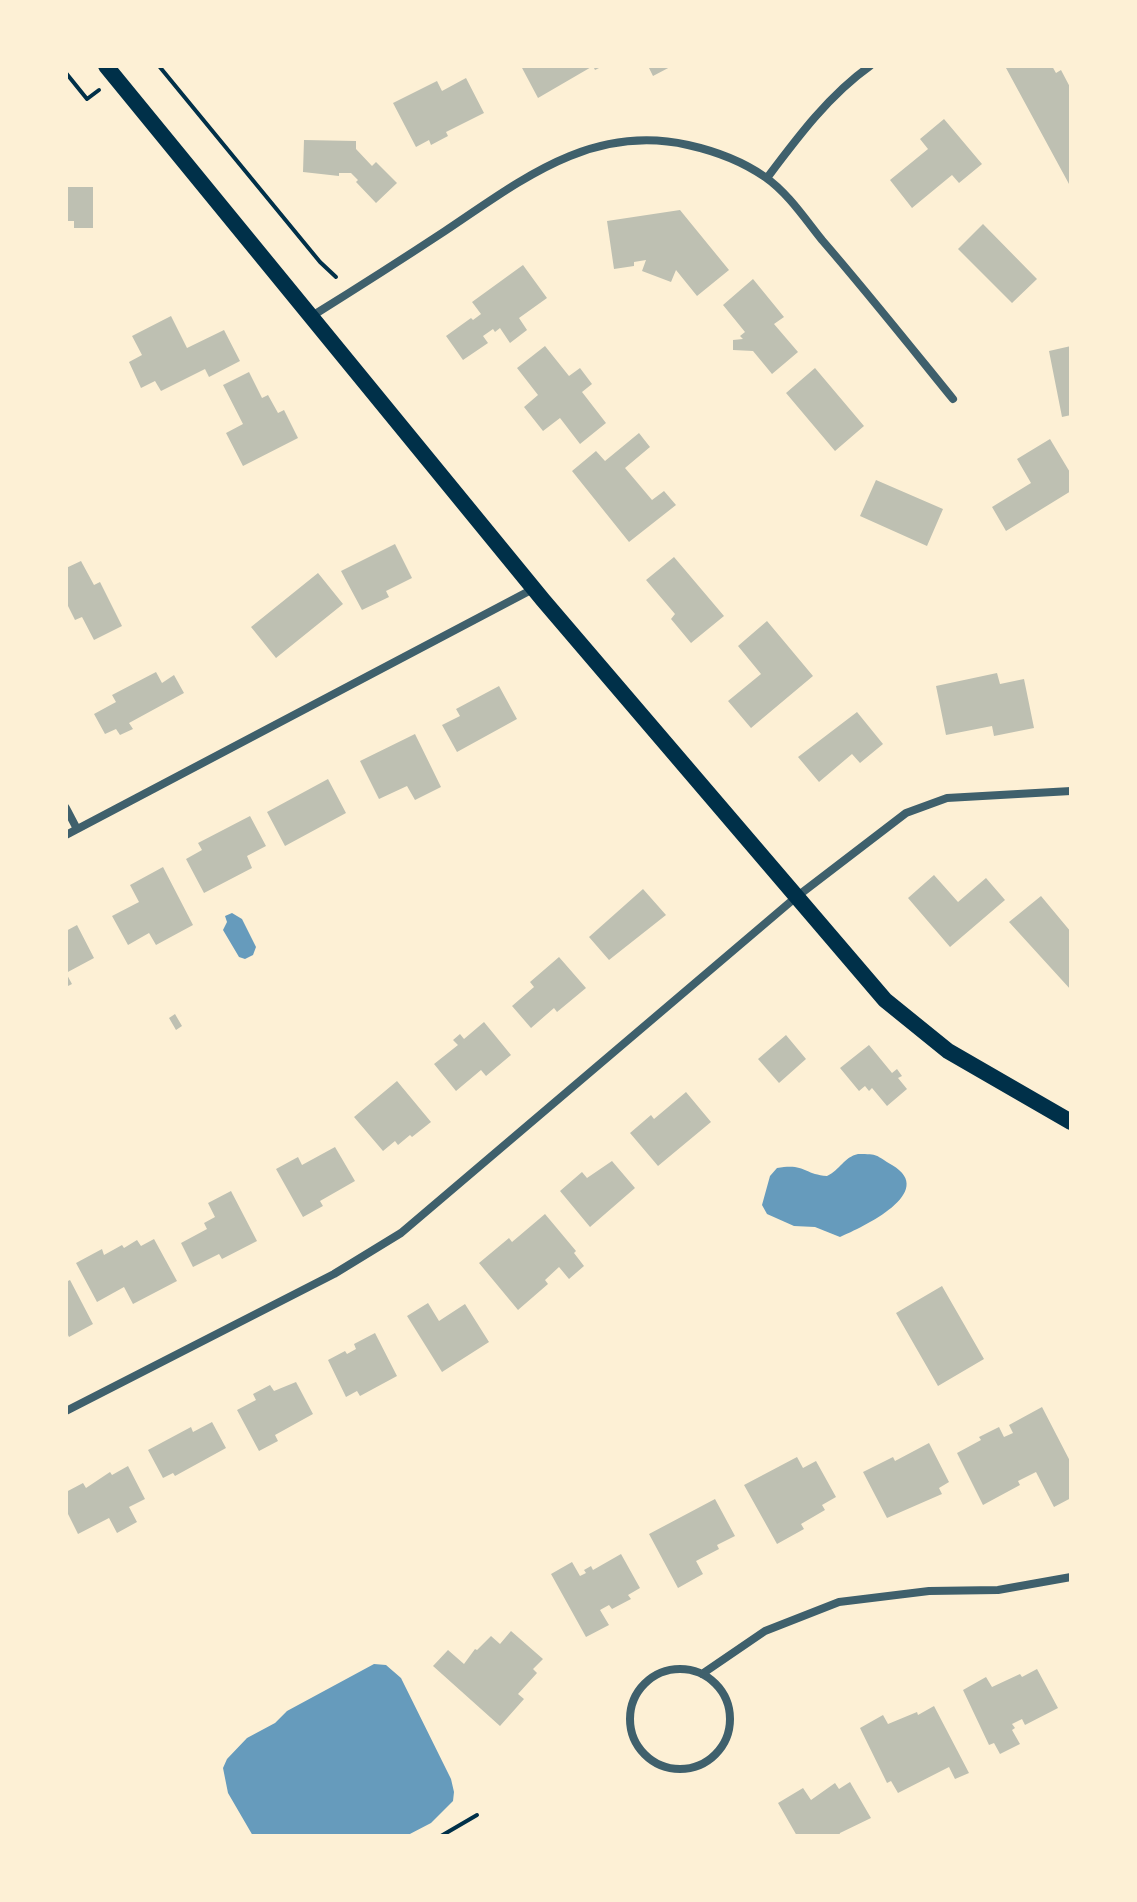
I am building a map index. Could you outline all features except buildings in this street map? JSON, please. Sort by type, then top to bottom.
[{"type":"main road","points":[[106,66],[533,589],[795,898],[896,1008],[948,1051],[1071,1122]]},
{"type":"street","points":[[767,178],[808,126],[853,78],[870,66]]},
{"type":"street","points":[[312,316],[519,181],[557,161],[594,146],[639,139],[678,143],[711,150],[767,178],[845,266],[953,399]]},
{"type":"street","points":[[66,835],[533,589]]},
{"type":"street","points":[[66,1411],[334,1274],[401,1233],[795,898],[906,813],[947,798],[1071,791]]},
{"type":"street","points":[[66,808],[77,829]]},
{"type":"street","points":[[702,1674],[723,1693],[728,1706],[728,1734],[712,1758],[700,1765],[672,1769],[659,1764],[647,1757],[632,1733],[630,1719],[639,1692],[661,1674],[674,1670],[702,1674],[765,1631],[839,1602],[929,1591],[998,1590],[1071,1577]]},
{"type":"path","points":[[159,66],[320,262],[336,277]]},
{"type":"path","points":[[66,73],[87,99],[105,85]]},
{"type":"path","points":[[441,1836],[477,1815]]},
{"type":"water","points":[[232,913],[242,919],[256,947],[253,955],[245,959],[239,957],[223,930],[227,922],[225,916]]},
{"type":"water","points":[[858,1154],[876,1156],[904,1175],[907,1186],[902,1197],[879,1217],[840,1237],[815,1227],[794,1226],[767,1214],[762,1205],[770,1176],[777,1168],[793,1167],[827,1176]]},
{"type":"water","points":[[374,1664],[386,1665],[401,1678],[451,1779],[453,1801],[431,1823],[406,1836],[253,1836],[228,1793],[223,1768],[227,1759],[247,1738],[275,1723],[287,1711]]}]
